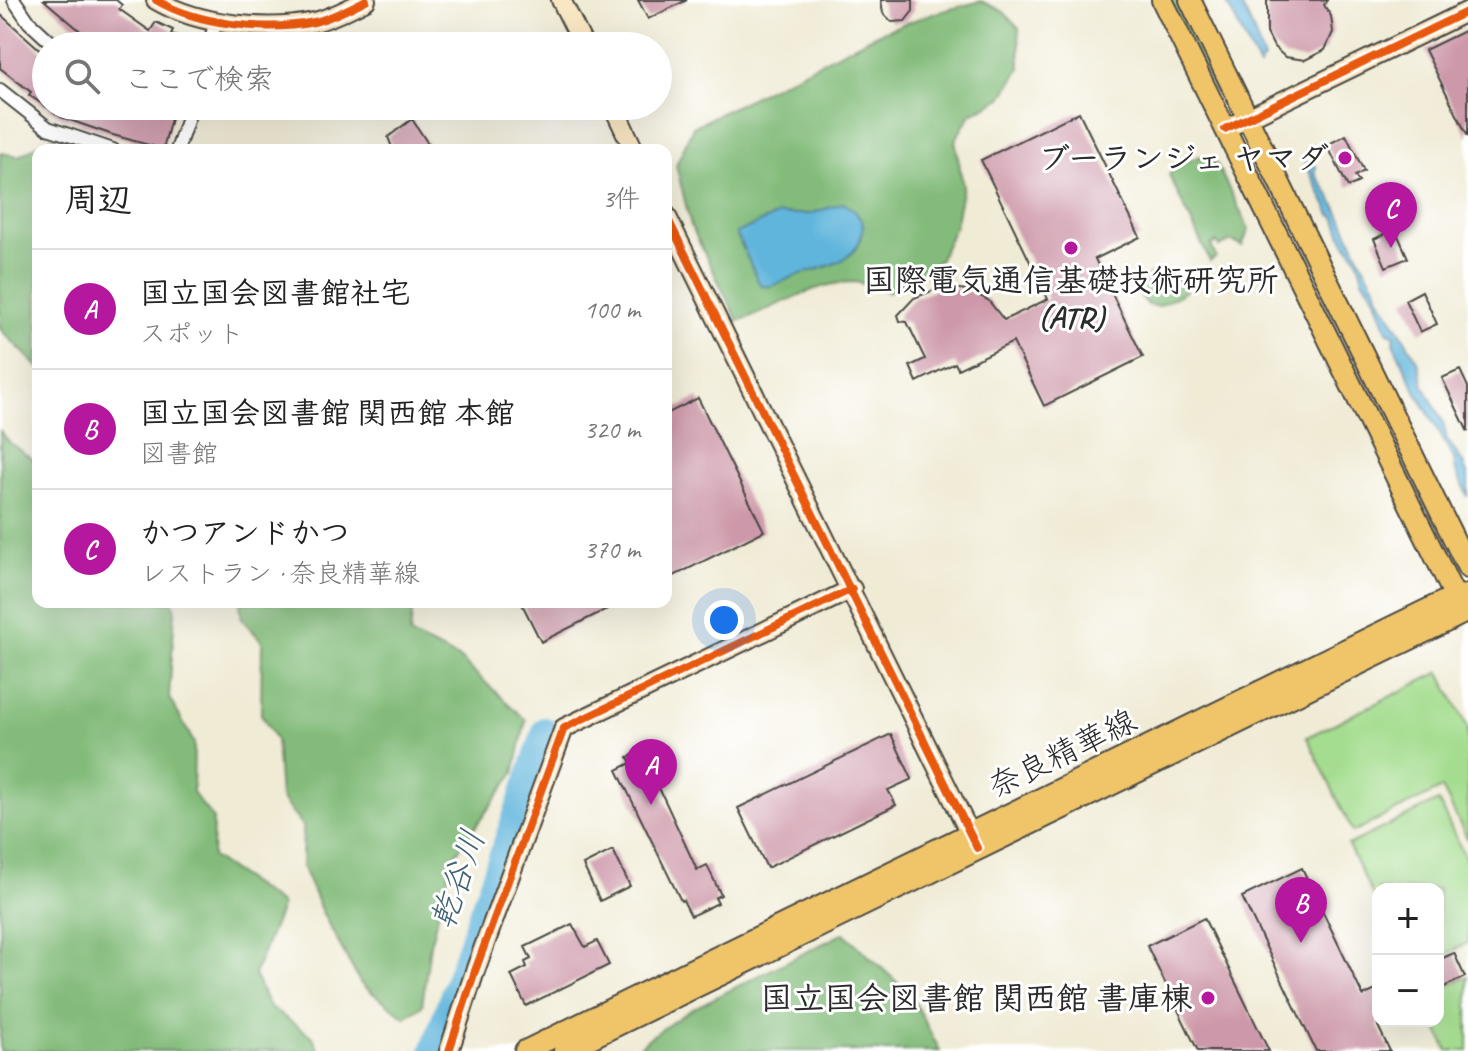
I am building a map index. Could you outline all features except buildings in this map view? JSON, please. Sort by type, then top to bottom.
[{"type":"main road","name":"奈良精華線","points":[[525,1051],[1464,607],[1162,0]]},
{"type":"main road","points":[[1190,0],[1468,568]]},
{"type":"main road","name":"奈良精華線","points":[[564,1051],[974,840]]},
{"type":"street","points":[[14,0],[40,32]]},
{"type":"street","points":[[156,0],[188,15],[216,21],[287,27],[318,21],[366,0]]},
{"type":"street","points":[[561,0],[577,32]]},
{"type":"street","points":[[1225,129],[1468,11]]},
{"type":"street","points":[[213,32],[216,21]]},
{"type":"street","points":[[0,90],[32,115]]},
{"type":"street","points":[[38,120],[48,128],[95,144]]},
{"type":"street","points":[[179,144],[187,120]]},
{"type":"street","points":[[620,120],[631,144]]},
{"type":"street","points":[[672,227],[974,840]]},
{"type":"street","points":[[449,1051],[564,728],[852,589]]},
{"type":"green space","points":[[1170,0],[1182,0],[1226,90],[1216,94]]},
{"type":"green space","points":[[981,1],[1004,12],[1019,29],[1020,68],[1002,98],[971,114],[955,140],[963,186],[955,226],[939,261],[926,272],[888,292],[861,283],[837,283],[738,321],[691,226],[676,165],[693,127],[879,33],[931,14]]},
{"type":"green space","points":[[52,137],[69,144],[40,144]]},
{"type":"green space","points":[[32,149],[32,361],[0,329],[0,153],[19,156]]},
{"type":"green space","points":[[1200,156],[1216,163],[1249,229],[1242,246],[1232,241],[1219,247],[1217,242],[1211,245],[1216,257],[1210,261],[1169,175],[1175,167]]},
{"type":"green space","points":[[1153,273],[1182,280],[1186,291],[1159,306],[1148,305],[1140,296],[1137,286],[1140,280]]},
{"type":"green space","points":[[0,431],[10,443],[32,459],[32,608],[174,608],[169,697],[194,743],[193,793],[213,819],[212,857],[282,905],[254,975],[270,1007],[313,1037],[319,1051],[0,1051]]},
{"type":"green space","points":[[241,608],[412,608],[410,635],[459,658],[526,720],[514,773],[453,858],[430,944],[422,1006],[405,1017],[361,984],[322,912],[302,866],[303,827],[280,797],[276,740],[261,714],[262,641],[242,619]]},
{"type":"green space","points":[[1440,672],[1468,728],[1468,840],[1442,788],[1353,832],[1307,737]]},
{"type":"green space","points":[[1438,801],[1468,863],[1468,943],[1444,955],[1444,883],[1372,883],[1372,894],[1348,845]]},
{"type":"green space","points":[[844,933],[911,995],[940,1051],[635,1051],[690,1010]]},
{"type":"green space","points":[[1468,976],[1468,1051],[1448,1051],[1436,1027],[1444,1027],[1444,988]]},
{"type":"water","points":[[1225,0],[1236,0],[1249,21],[1264,59],[1259,67]]},
{"type":"water","points":[[1305,163],[1316,166],[1316,176],[1333,201],[1378,295],[1418,361],[1424,386],[1443,422],[1447,439],[1468,476],[1468,497],[1456,472],[1454,459],[1393,343],[1395,335],[1387,331],[1375,296],[1363,279],[1357,258],[1344,241],[1335,217],[1331,215]]},
{"type":"water","points":[[843,203],[854,210],[863,223],[861,237],[849,256],[773,285],[760,285],[736,233],[779,214],[809,214]]},
{"type":"waterway","name":"乾谷川","points":[[432,1051],[545,729]]},
{"type":"cycle path","points":[[156,0],[173,9],[212,21],[254,26],[295,25],[321,20],[366,0]]},
{"type":"cycle path","points":[[1225,129],[1468,11]]},
{"type":"cycle path","points":[[672,227],[977,848]]},
{"type":"cycle path","points":[[449,1051],[564,728],[852,589]]},
{"type":"place","name":"ブーランジェ ヤマダ","points":[[1345,158]]},
{"type":"place","name":"国際電気通信基礎技術研究所 (ATR)","points":[[1071,248]]},
{"type":"place","name":"かつアンドかつ","points":[[1391,248]]},
{"type":"place","name":"国立国会図書館社宅","points":[[651,805]]},
{"type":"place","name":"国立国会図書館 関西館 本館","points":[[1301,943]]},
{"type":"place","name":"国立国会図書館 関西館 書庫棟","points":[[1208,998]]}]
